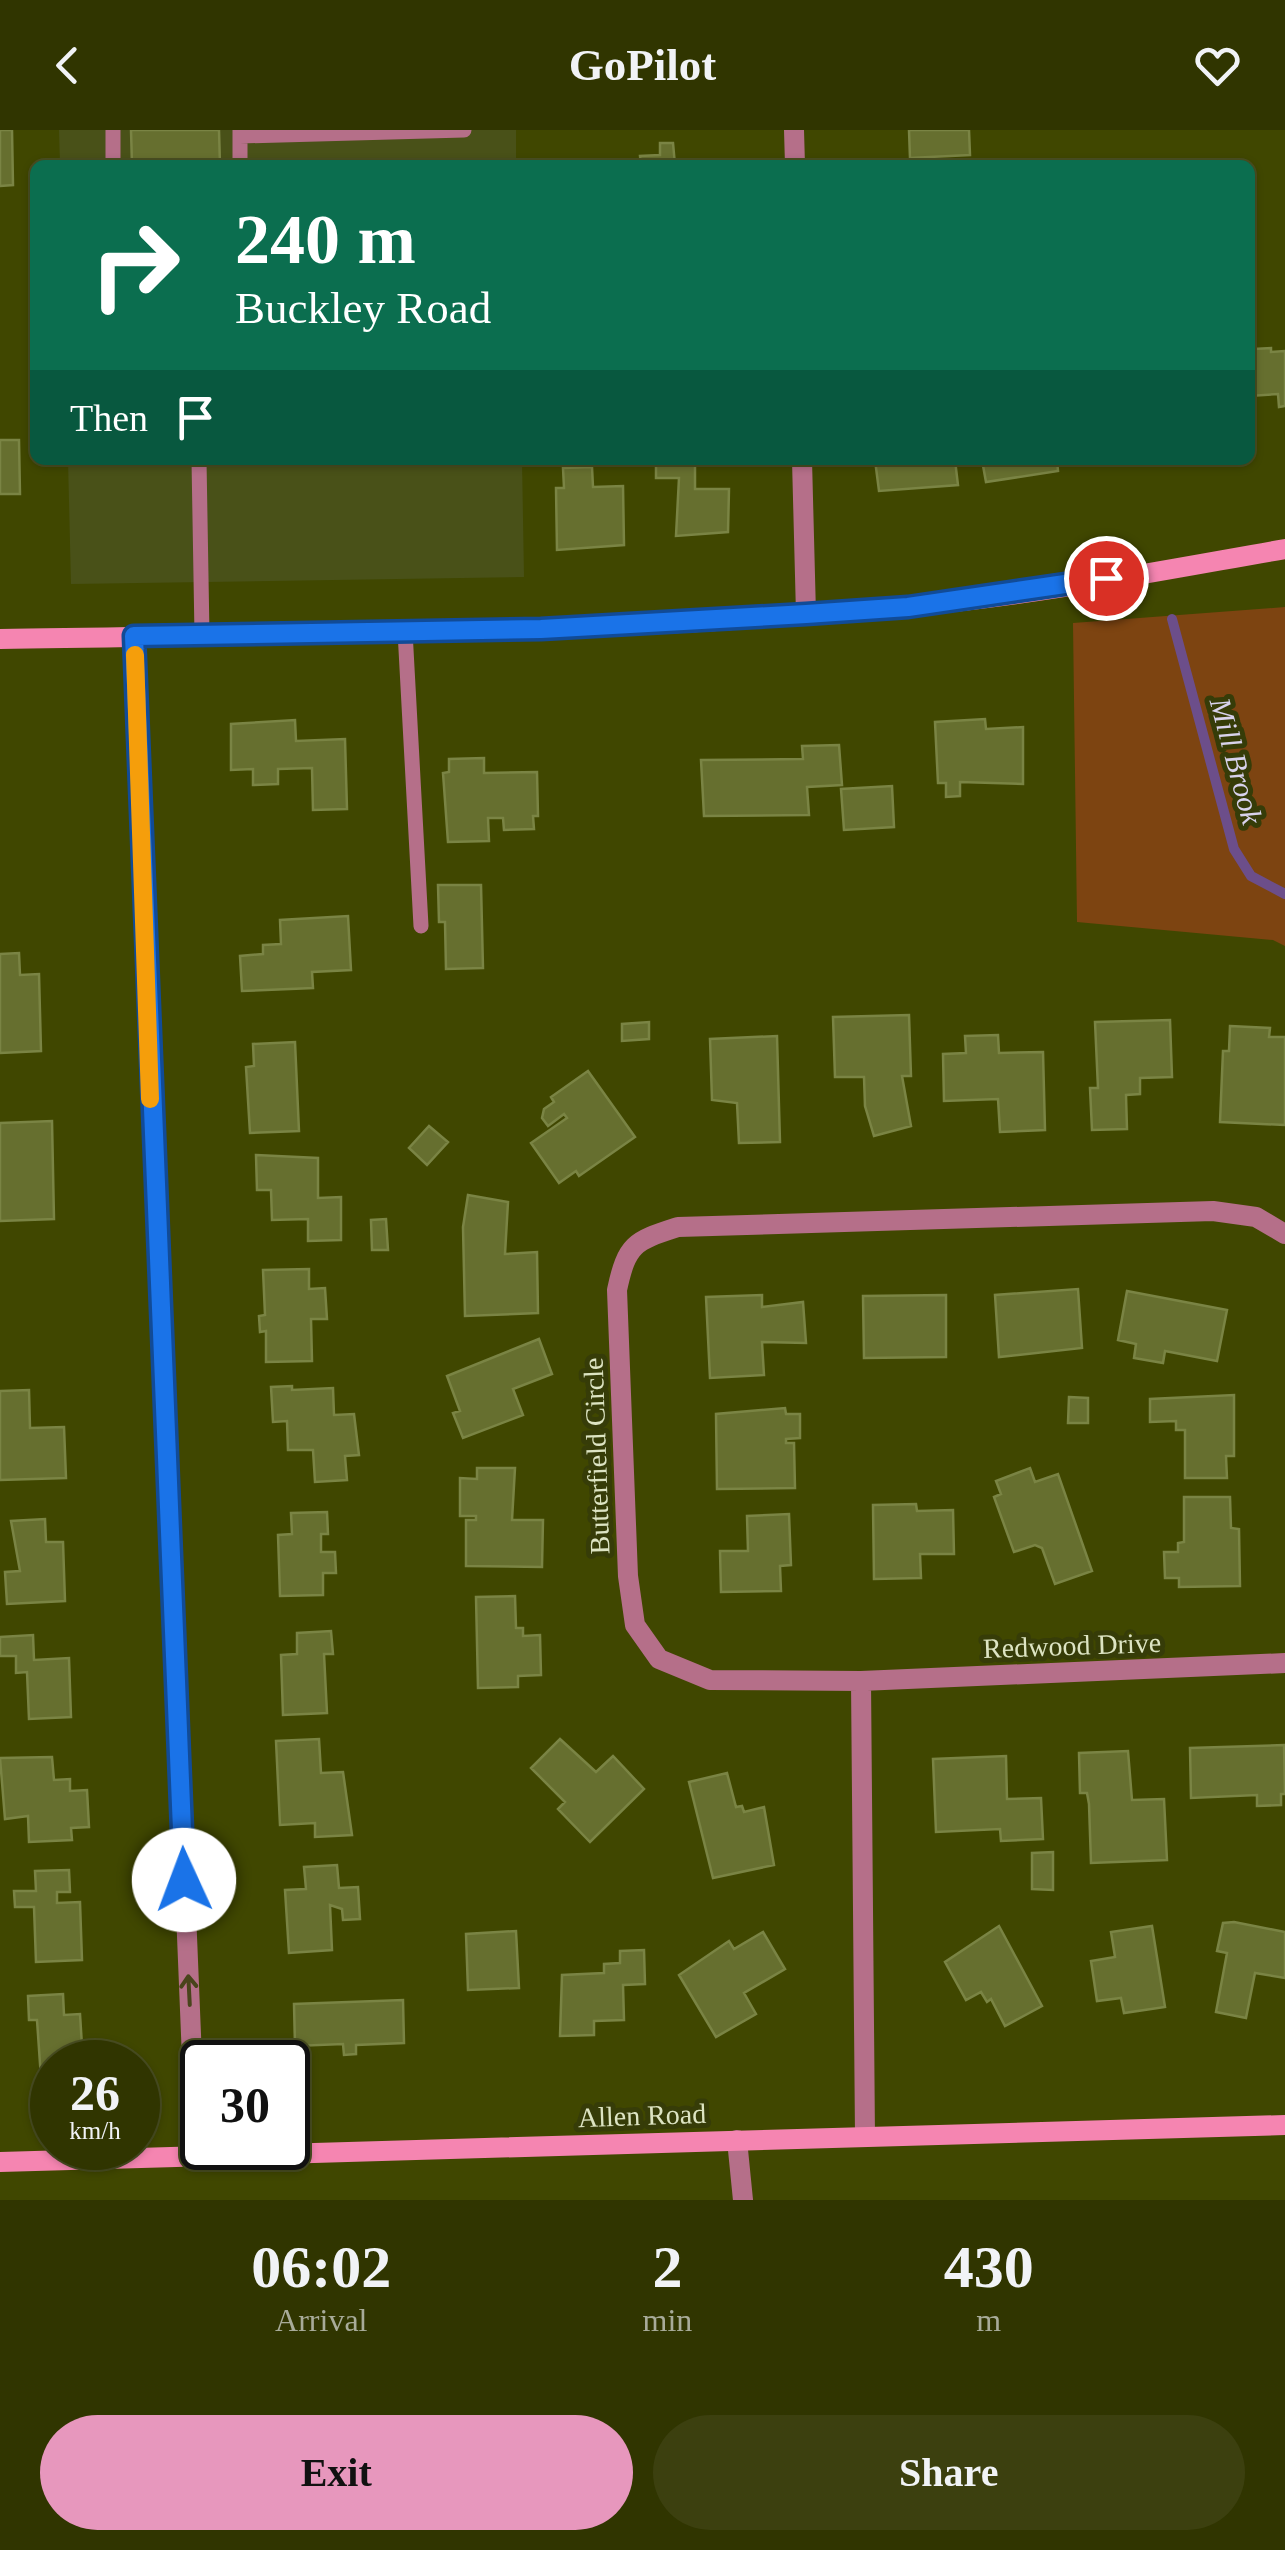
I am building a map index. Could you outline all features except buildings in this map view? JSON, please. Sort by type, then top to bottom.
[{"type":"street","points":[[794,130],[795,160]]},
{"type":"street","points":[[802,465],[806,614]]},
{"type":"street","points":[[0,638],[405,631],[806,614],[908,607],[1285,550]]},
{"type":"street","points":[[134,636],[191,2040]]},
{"type":"street","name":"Butterfield Circle","points":[[862,1681],[710,1680],[659,1659],[635,1625],[628,1576],[618,1290],[624,1258],[640,1239],[678,1227],[1213,1211],[1256,1217],[1285,1234]]},
{"type":"street","name":"Redwood Drive","points":[[862,1681],[1285,1663]]},
{"type":"street","points":[[862,1681],[865,2136]]},
{"type":"street","name":"Allen Road","points":[[310,2153],[1285,2125]]},
{"type":"street","points":[[737,2140],[743,2200]]},
{"type":"street","name":"Allen Road","points":[[0,2162],[180,2157]]},
{"type":"lane","points":[[112,160],[113,130]]},
{"type":"lane","points":[[240,160],[240,133],[464,130]]},
{"type":"lane","points":[[199,465],[202,635]]},
{"type":"lane","points":[[405,631],[421,926]]},
{"type":"shaded area","points":[[59,130],[516,130],[516,160],[60,160]]},
{"type":"shaded area","points":[[68,465],[522,465],[524,577],[71,584]]},
{"type":"shaded area","points":[[1285,607],[1285,946],[1273,940],[1077,922],[1073,623]]},
{"type":"waterway","name":"Mill Brook","points":[[1172,619],[1234,849],[1251,876],[1285,894]]},
{"type":"slow traffic","points":[[135,655],[150,1099]]},
{"type":"route","points":[[184,1880],[134,636],[541,629],[806,614],[908,607],[1106,578]]}]
